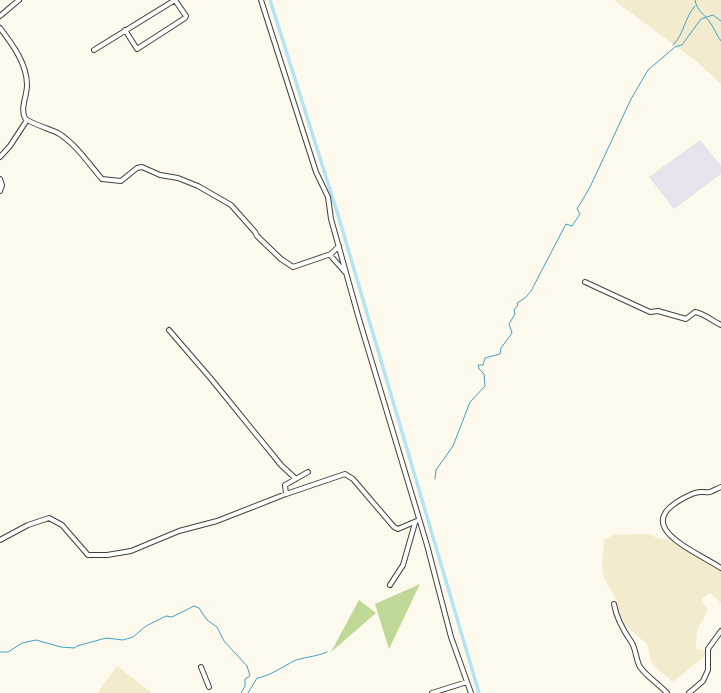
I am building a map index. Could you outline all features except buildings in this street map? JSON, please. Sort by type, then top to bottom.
[{"type":"street","points":[[0,16],[19,0]]},
{"type":"street","points":[[94,50],[125,30],[175,0],[186,16],[137,49],[125,30]]},
{"type":"street","points":[[261,0],[316,172],[328,197],[331,219],[338,246],[417,522],[451,637],[471,693]]},
{"type":"street","points":[[0,28],[21,60],[27,84],[24,107],[26,120],[10,146],[0,157]]},
{"type":"street","points":[[26,120],[63,136],[104,180],[114,182],[121,181],[137,168],[142,167],[160,175],[178,178],[198,186],[231,205],[257,236],[291,266],[297,266],[330,255],[338,246]]},
{"type":"street","points":[[0,179],[2,185],[0,191]]},
{"type":"street","points":[[330,255],[347,275]]},
{"type":"street","points":[[585,282],[650,312],[658,310],[686,319],[695,312],[700,313],[708,319],[721,325]]},
{"type":"street","points":[[169,330],[281,465],[296,479]]},
{"type":"street","points":[[286,494],[285,485],[308,472]]},
{"type":"street","points":[[0,540],[48,518],[62,525],[83,552],[88,555],[127,553],[179,531],[217,521],[286,494],[344,474],[353,479],[398,529],[417,522]]},
{"type":"street","points":[[721,487],[710,492],[702,490],[690,495],[674,505],[663,516],[662,521],[664,530],[677,541],[721,568]]},
{"type":"street","points":[[390,585],[404,565],[417,522]]},
{"type":"street","points":[[614,604],[616,613],[622,623],[627,639],[632,644],[641,667],[667,693]]},
{"type":"street","points":[[689,693],[704,681],[708,670],[708,649],[721,631]]},
{"type":"street","points":[[203,671],[208,686]]},
{"type":"street","points":[[432,693],[468,682]]},
{"type":"shaded area","points":[[721,0],[721,84],[697,62],[615,1]]},
{"type":"shaded area","points":[[700,140],[721,166],[721,174],[674,209],[649,177]]},
{"type":"shaded area","points":[[649,534],[657,538],[677,541],[721,568],[721,603],[710,593],[701,600],[708,610],[697,630],[696,648],[708,653],[673,682],[652,664],[647,644],[629,629],[617,611],[615,597],[604,578],[602,568],[604,540],[613,535]]},
{"type":"shaded area","points":[[117,666],[152,693],[97,693]]},
{"type":"green space","points":[[420,584],[389,649],[375,604]]},
{"type":"green space","points":[[359,600],[376,613],[331,652]]},
{"type":"waterway","points":[[270,0],[338,215],[479,693]]},
{"type":"waterway","points":[[695,0],[699,9],[711,23],[721,41]]},
{"type":"waterway","points":[[673,45],[680,36],[689,15],[695,6]]},
{"type":"waterway","points":[[435,479],[436,470],[453,446],[470,402],[485,386],[484,374],[479,369],[478,365],[483,365],[485,358],[500,354],[501,348],[512,333],[509,324],[515,314],[514,310],[518,305],[517,303],[525,298],[531,291],[566,224],[572,226],[580,214],[577,209],[590,187],[631,99],[648,70],[675,47],[682,45],[701,19],[713,15],[721,21]]},
{"type":"waterway","points":[[0,652],[8,652],[22,643],[36,640],[61,647],[75,648],[77,646],[106,638],[123,640],[133,637],[146,626],[166,616],[172,617],[194,606],[199,608],[207,620],[217,627],[224,641],[247,666],[250,676],[245,679],[245,686],[241,693]]},
{"type":"waterway","points":[[248,693],[257,678],[271,673],[294,661],[327,652]]}]
